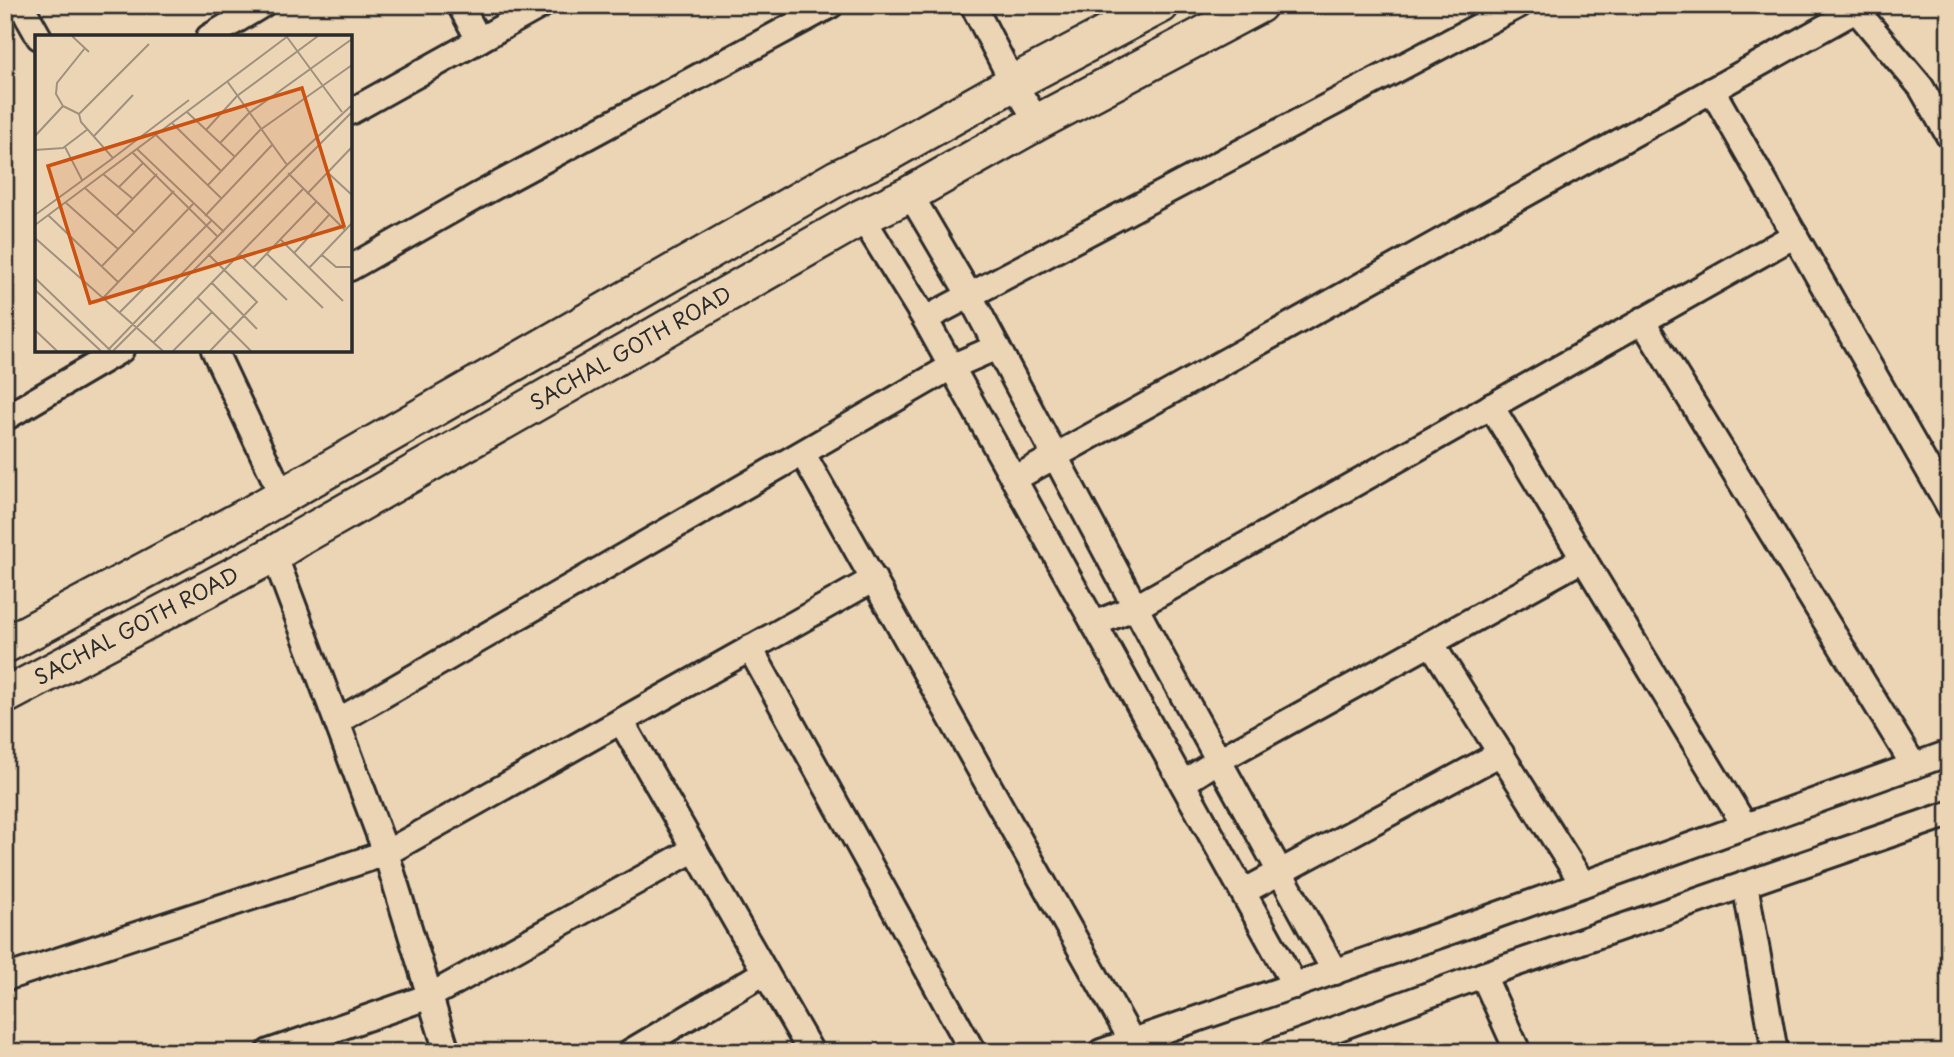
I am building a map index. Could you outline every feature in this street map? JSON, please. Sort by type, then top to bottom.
[{"type":"street","points":[[21,5],[38,35]]},
{"type":"street","points":[[212,35],[262,5]]},
{"type":"street","points":[[460,5],[479,40]]},
{"type":"street","points":[[352,111],[542,5]]},
{"type":"street","points":[[352,267],[795,14],[831,5]]},
{"type":"street","points":[[973,5],[1013,83],[1038,122]]},
{"type":"street","points":[[5,645],[249,516],[837,178],[885,155],[1013,83],[1161,5]]},
{"type":"street","name":"SACHAL GOTH ROAD","points":[[5,696],[274,554],[862,217],[910,194],[1038,122],[1259,5]]},
{"type":"street","points":[[925,319],[1519,5]]},
{"type":"street","points":[[1014,479],[1854,8],[1921,87],[1949,136]]},
{"type":"street","points":[[1712,90],[1949,506]]},
{"type":"street","points":[[910,194],[970,296],[1335,972]]},
{"type":"street","points":[[862,217],[925,319],[1295,986]]},
{"type":"street","points":[[1094,624],[1136,607],[1795,235]]},
{"type":"street","points":[[1642,320],[1914,766]]},
{"type":"street","points":[[338,721],[951,367],[997,347]]},
{"type":"street","points":[[7,414],[117,352]]},
{"type":"street","points":[[215,352],[282,495]]},
{"type":"street","points":[[1491,406],[1745,826]]},
{"type":"street","points":[[803,454],[1132,1041]]},
{"type":"street","points":[[274,554],[386,853],[447,1052]]},
{"type":"street","points":[[1183,783],[1219,760],[1583,559]]},
{"type":"street","points":[[5,978],[386,853],[874,579]]},
{"type":"street","points":[[1431,643],[1583,884]]},
{"type":"street","points":[[750,648],[973,1052]]},
{"type":"street","points":[[621,721],[811,1052]]},
{"type":"street","points":[[1243,892],[1501,753]]},
{"type":"street","points":[[1101,1052],[1335,972],[1949,753]]},
{"type":"street","points":[[1273,1052],[1483,975],[1949,814]]},
{"type":"street","points":[[269,1052],[430,996],[695,849]]},
{"type":"street","points":[[1745,884],[1775,1052]]},
{"type":"street","points":[[630,1052],[765,972]]},
{"type":"street","points":[[1483,975],[1518,1052]]}]
